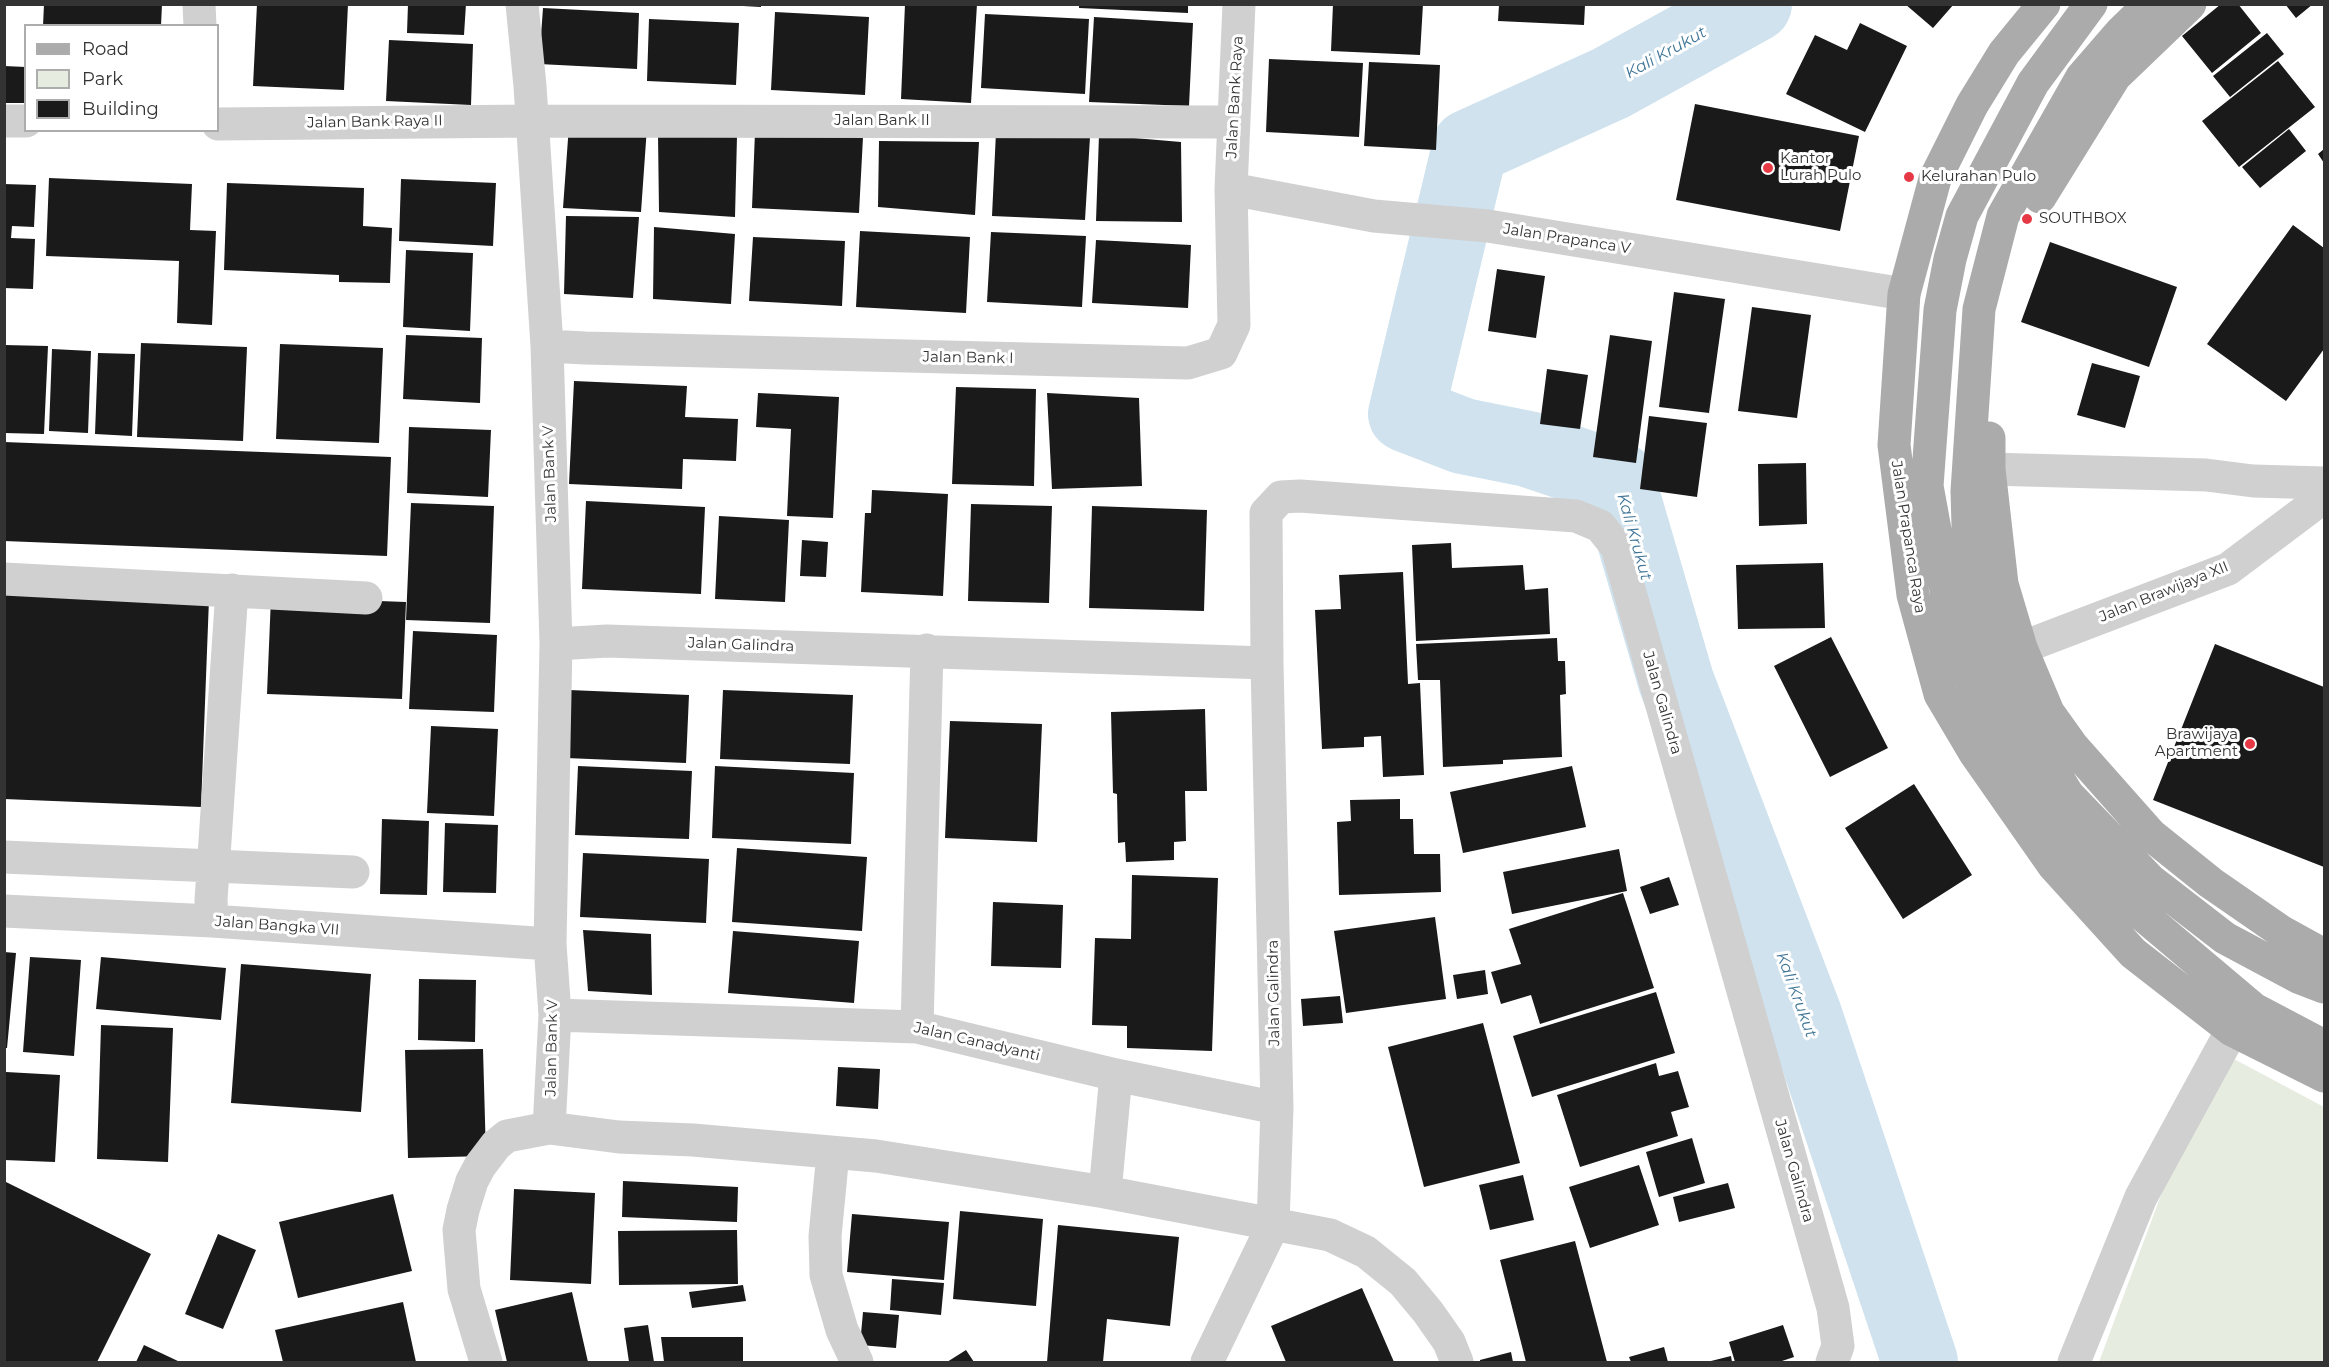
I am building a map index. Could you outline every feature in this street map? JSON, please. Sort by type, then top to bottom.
[{"type":"main road","name":"Jalan Prapanca Raya","points":[[2044,4],[2004,53],[1972,105],[1935,179],[1904,294],[1894,445],[1913,595],[1940,694],[1975,753],[2054,866],[2133,953],[2243,1020],[2325,1076]]},
{"type":"main road","points":[[2091,4],[2033,84],[1962,216],[1950,259],[1940,310],[1927,486],[1954,634],[1982,713],[2052,818],[2243,1020],[2325,1046]]},
{"type":"main road","points":[[2150,4],[2121,32],[2082,77],[2004,216],[1979,309],[1967,491],[1970,561],[1983,627],[2013,704],[2068,795],[2150,880],[2225,938],[2298,977],[2325,987]]},
{"type":"main road","points":[[2190,4],[2115,76],[2018,233],[1999,318],[1989,378],[1989,469],[2002,584],[2021,648],[2048,712],[2073,747],[2151,835],[2211,883],[2282,932],[2325,955]]},
{"type":"main road","points":[[2243,1020],[2325,1029]]},
{"type":"street","points":[[199,4],[200,24]]},
{"type":"street","name":"Jalan Bank V","points":[[522,4],[547,346],[555,644],[551,955],[555,1015],[549,1128]]},
{"type":"street","name":"Jalan Bank Raya","points":[[1231,189],[1232,122],[1239,4]]},
{"type":"street","points":[[4,121],[24,121]]},
{"type":"street","name":"Jalan Bank II","points":[[532,121],[1232,122]]},
{"type":"street","name":"Jalan Bank Raya II","points":[[219,124],[532,121]]},
{"type":"street","name":"Jalan Prapanca V","points":[[1231,189],[1374,216],[1488,226],[1904,294]]},
{"type":"street","name":"Jalan Bank I","points":[[547,346],[1188,363],[1221,353],[1234,325],[1231,189]]},
{"type":"street","points":[[1989,469],[2206,475],[2253,481],[2325,483]]},
{"type":"street","name":"Jalan Galindra","points":[[1277,1108],[1266,513],[1281,497],[1300,496],[1576,516],[1600,526],[1617,547],[1833,1308],[1838,1346],[1832,1362]]},
{"type":"street","name":"Jalan Brawijaya XII","points":[[2021,648],[2228,569],[2325,497]]},
{"type":"street","points":[[4,579],[366,598]]},
{"type":"street","points":[[212,921],[232,590]]},
{"type":"street","name":"Jalan Galindra","points":[[555,644],[607,641],[1267,663]]},
{"type":"street","points":[[916,1026],[927,650]]},
{"type":"street","points":[[4,857],[354,872]]},
{"type":"street","name":"Jalan Bangka VII","points":[[4,911],[212,921],[551,955]]},
{"type":"street","name":"Jalan Canadyanti","points":[[555,1015],[916,1026],[1116,1075],[1277,1108]]},
{"type":"street","points":[[2074,1362],[2141,1197],[2243,1020]]},
{"type":"street","points":[[1105,1192],[1116,1075]]},
{"type":"street","points":[[1207,1362],[1274,1225],[1277,1108]]},
{"type":"street","points":[[486,1362],[464,1289],[459,1230],[463,1210],[472,1181],[496,1145],[507,1136],[549,1128],[620,1137],[693,1140],[876,1156],[1105,1192],[1330,1235],[1366,1252],[1403,1282],[1449,1342],[1457,1362]]},
{"type":"street","points":[[833,1153],[825,1236],[826,1275],[842,1330],[857,1362]]},
{"type":"green space","points":[[2234,1059],[2324,1107],[2324,1362],[2099,1362],[2168,1176]]},
{"type":"building","points":[[44,4],[162,4],[161,24],[43,24]]},
{"type":"building","points":[[257,4],[348,4],[344,90],[253,86]]},
{"type":"building","points":[[408,4],[466,4],[464,35],[407,33]]},
{"type":"building","points":[[743,4],[761,4],[761,7],[743,6]]},
{"type":"building","points":[[905,4],[977,4],[971,103],[901,99]]},
{"type":"building","points":[[1079,4],[1188,4],[1188,13],[1079,8]]},
{"type":"building","points":[[1333,4],[1423,4],[1420,55],[1331,51]]},
{"type":"building","points":[[1905,4],[1954,4],[1933,28]]},
{"type":"building","points":[[2221,4],[2238,4],[2261,33],[2212,73],[2182,36]]},
{"type":"building","points":[[2285,4],[2313,4],[2296,18]]},
{"type":"building","points":[[1499,5],[1585,5],[1584,25],[1498,21]]},
{"type":"building","points":[[543,8],[639,13],[637,69],[539,64]]},
{"type":"building","points":[[775,12],[869,17],[865,95],[771,90]]},
{"type":"building","points":[[985,14],[1089,19],[1085,94],[981,88]]},
{"type":"building","points":[[1094,17],[1193,23],[1189,106],[1089,102]]},
{"type":"building","points":[[649,19],[739,23],[736,85],[647,81]]},
{"type":"building","points":[[1860,23],[1907,46],[1865,132],[1786,94],[1815,35],[1847,50]]},
{"type":"building","points":[[2267,33],[2284,54],[2230,97],[2213,76]]},
{"type":"building","points":[[389,40],[473,44],[471,105],[386,101]]},
{"type":"building","points":[[1269,59],[1363,63],[1359,137],[1266,132]]},
{"type":"building","points":[[2278,61],[2315,107],[2239,167],[2202,121]]},
{"type":"building","points":[[1369,62],[1440,65],[1436,150],[1364,146]]},
{"type":"building","points":[[4,66],[24,67],[24,103],[4,103]]},
{"type":"building","name":"Kantor Lurah Pulo","points":[[1695,104],[1859,136],[1840,231],[1676,200]]},
{"type":"building","points":[[569,125],[647,127],[641,212],[563,208]]},
{"type":"building","points":[[2289,129],[2306,151],[2260,188],[2242,167]]},
{"type":"building","points":[[755,132],[863,137],[859,213],[752,208]]},
{"type":"building","points":[[996,132],[1090,137],[1085,220],[992,216]]},
{"type":"building","points":[[658,135],[737,136],[735,217],[659,212]]},
{"type":"building","points":[[1099,135],[1181,142],[1182,222],[1096,221]]},
{"type":"building","points":[[879,141],[979,142],[975,215],[878,207]]},
{"type":"building","points":[[2324,149],[2324,163],[2318,154]]},
{"type":"building","points":[[49,178],[192,184],[190,230],[216,231],[212,325],[177,323],[179,261],[46,256]]},
{"type":"building","points":[[401,179],[496,183],[493,246],[399,241]]},
{"type":"building","points":[[227,183],[364,188],[363,226],[392,228],[390,283],[339,282],[339,275],[224,270]]},
{"type":"building","points":[[4,184],[36,185],[34,227],[12,226],[11,238],[35,239],[33,289],[4,288]]},
{"type":"building","points":[[566,216],[639,217],[633,298],[564,294]]},
{"type":"building","points":[[2293,225],[2324,248],[2324,349],[2286,401],[2207,344]]},
{"type":"building","points":[[654,227],[735,234],[731,304],[653,299]]},
{"type":"building","points":[[860,231],[970,237],[966,313],[856,307]]},
{"type":"building","points":[[991,232],[1086,236],[1082,307],[987,302]]},
{"type":"building","points":[[753,237],[845,241],[842,306],[749,301]]},
{"type":"building","points":[[1096,240],[1191,245],[1188,308],[1092,303]]},
{"type":"building","points":[[2050,242],[2177,287],[2149,367],[2021,322]]},
{"type":"building","points":[[406,250],[473,253],[470,331],[403,327]]},
{"type":"building","points":[[1497,269],[1545,276],[1536,338],[1488,331]]},
{"type":"building","points":[[1674,292],[1725,299],[1709,413],[1659,407]]},
{"type":"building","points":[[1752,307],[1811,315],[1797,418],[1738,411]]},
{"type":"building","points":[[406,335],[482,338],[480,403],[403,399]]},
{"type":"building","points":[[1610,335],[1652,341],[1636,463],[1593,457]]},
{"type":"building","points":[[141,343],[247,347],[243,441],[137,437]]},
{"type":"building","points":[[280,344],[383,348],[379,443],[276,439]]},
{"type":"building","points":[[4,345],[48,346],[44,434],[4,433]]},
{"type":"building","points":[[52,349],[91,351],[88,433],[49,431]]},
{"type":"building","points":[[98,353],[135,354],[132,436],[95,434]]},
{"type":"building","points":[[2092,363],[2140,376],[2125,428],[2077,415]]},
{"type":"building","points":[[1547,369],[1588,375],[1580,429],[1540,424]]},
{"type":"building","points":[[574,381],[687,386],[685,417],[738,419],[736,461],[683,459],[682,489],[569,484]]},
{"type":"building","points":[[956,387],[1036,389],[1034,486],[952,484]]},
{"type":"building","points":[[758,393],[839,397],[833,518],[787,516],[791,429],[756,427]]},
{"type":"building","points":[[1047,393],[1139,398],[1142,486],[1052,489]]},
{"type":"building","points":[[1649,416],[1707,423],[1697,497],[1640,489]]},
{"type":"building","points":[[409,427],[491,430],[488,497],[407,493]]},
{"type":"building","points":[[4,442],[391,457],[387,556],[4,541]]},
{"type":"building","points":[[1806,463],[1807,524],[1759,526],[1758,464]]},
{"type":"building","points":[[872,490],[948,494],[943,596],[861,592],[865,513],[871,513]]},
{"type":"building","points":[[586,501],[705,507],[701,594],[582,589]]},
{"type":"building","points":[[411,503],[494,506],[490,623],[406,620]]},
{"type":"building","points":[[971,504],[1052,506],[1049,603],[968,601]]},
{"type":"building","points":[[1092,506],[1207,510],[1204,611],[1089,608]]},
{"type":"building","points":[[719,516],[789,520],[785,602],[715,599]]},
{"type":"building","points":[[802,540],[828,542],[826,577],[800,576]]},
{"type":"building","points":[[1451,543],[1452,568],[1523,565],[1525,590],[1548,588],[1550,634],[1416,641],[1412,545]]},
{"type":"building","points":[[1823,563],[1825,628],[1738,629],[1736,565]]},
{"type":"building","points":[[1403,572],[1408,684],[1420,683],[1424,775],[1383,777],[1381,736],[1364,737],[1364,747],[1322,749],[1315,610],[1341,609],[1339,575]]},
{"type":"building","points":[[4,590],[209,599],[201,807],[4,799]]},
{"type":"building","points":[[271,597],[406,602],[402,699],[267,694]]},
{"type":"building","points":[[413,631],[497,635],[494,712],[409,709]]},
{"type":"building","points":[[1831,637],[1888,748],[1830,777],[1774,666]]},
{"type":"building","points":[[1557,638],[1558,661],[1565,661],[1566,694],[1560,695],[1562,757],[1503,760],[1503,764],[1443,767],[1440,680],[1418,680],[1416,644]]},
{"type":"building","name":"Brawijaya Apartment","points":[[2215,644],[2324,687],[2324,867],[2153,800]]},
{"type":"building","points":[[569,690],[689,695],[686,763],[566,758]]},
{"type":"building","points":[[723,690],[853,695],[850,764],[720,759]]},
{"type":"building","points":[[1205,709],[1207,791],[1185,791],[1186,841],[1174,842],[1174,860],[1126,862],[1125,842],[1118,843],[1117,794],[1113,793],[1111,712]]},
{"type":"building","points":[[950,721],[1042,724],[1037,842],[945,838]]},
{"type":"building","points":[[431,726],[498,729],[494,816],[427,813]]},
{"type":"building","points":[[578,766],[692,771],[689,839],[575,835]]},
{"type":"building","points":[[715,766],[854,773],[851,844],[712,838]]},
{"type":"building","points":[[1572,766],[1586,827],[1463,853],[1450,792]]},
{"type":"building","points":[[1914,784],[1972,875],[1903,919],[1845,828]]},
{"type":"building","points":[[1400,799],[1400,819],[1413,819],[1414,854],[1440,854],[1441,892],[1339,895],[1337,822],[1351,821],[1350,800]]},
{"type":"building","points":[[382,819],[429,821],[427,895],[380,894]]},
{"type":"building","points":[[445,823],[498,825],[496,893],[443,892]]},
{"type":"building","points":[[737,848],[867,857],[862,931],[732,922]]},
{"type":"building","points":[[1619,849],[1627,891],[1512,914],[1503,872]]},
{"type":"building","points":[[583,853],[709,859],[706,923],[580,917]]},
{"type":"building","points":[[1132,875],[1218,878],[1212,1051],[1127,1048],[1127,1026],[1092,1025],[1095,938],[1131,939]]},
{"type":"building","points":[[1669,877],[1679,905],[1650,914],[1640,887]]},
{"type":"building","points":[[1623,893],[1654,988],[1540,1024],[1531,995],[1501,1004],[1491,972],[1521,964],[1509,929]]},
{"type":"building","points":[[993,902],[1063,905],[1061,968],[991,966]]},
{"type":"building","points":[[1435,917],[1446,999],[1346,1013],[1334,931]]},
{"type":"building","points":[[583,930],[651,934],[652,995],[588,991]]},
{"type":"building","points":[[733,931],[859,941],[854,1003],[728,993]]},
{"type":"building","points":[[4,952],[16,953],[7,1048],[4,1048]]},
{"type":"building","points":[[30,957],[81,960],[74,1056],[23,1052]]},
{"type":"building","points":[[101,957],[226,968],[221,1020],[96,1009]]},
{"type":"building","points":[[241,964],[371,974],[361,1112],[231,1103]]},
{"type":"building","points":[[1485,970],[1488,994],[1457,999],[1453,975]]},
{"type":"building","points":[[419,979],[476,980],[475,1042],[418,1040]]},
{"type":"building","points":[[1656,992],[1675,1053],[1532,1097],[1513,1036]]},
{"type":"building","points":[[1340,996],[1343,1023],[1303,1026],[1301,999]]},
{"type":"building","points":[[1483,1023],[1520,1163],[1424,1187],[1388,1047]]},
{"type":"building","points":[[101,1025],[173,1028],[168,1162],[97,1159]]},
{"type":"building","points":[[483,1049],[486,1156],[408,1158],[405,1050]]},
{"type":"building","points":[[1656,1063],[1659,1076],[1678,1071],[1689,1107],[1671,1112],[1678,1136],[1580,1167],[1557,1095]]},
{"type":"building","points":[[838,1067],[880,1069],[878,1109],[836,1106]]},
{"type":"building","points":[[6,1072],[60,1075],[55,1162],[4,1160]]},
{"type":"building","points":[[1692,1138],[1705,1183],[1659,1197],[1646,1152]]},
{"type":"building","points":[[1639,1165],[1659,1225],[1590,1248],[1569,1187]]},
{"type":"building","points":[[1523,1175],[1534,1220],[1490,1230],[1479,1185]]},
{"type":"building","points":[[4,1181],[151,1254],[97,1362],[4,1362]]},
{"type":"building","points":[[623,1181],[738,1187],[737,1222],[622,1217]]},
{"type":"building","points":[[1728,1183],[1735,1208],[1679,1222],[1673,1197]]},
{"type":"building","points":[[514,1189],[595,1193],[591,1284],[510,1280]]},
{"type":"building","points":[[393,1194],[412,1271],[298,1298],[279,1222]]},
{"type":"building","points":[[960,1211],[1043,1219],[1036,1306],[953,1299]]},
{"type":"building","points":[[852,1214],[949,1222],[944,1280],[847,1272]]},
{"type":"building","points":[[1058,1225],[1179,1237],[1170,1326],[1107,1319],[1103,1362],[1047,1362]]},
{"type":"building","points":[[737,1230],[738,1284],[619,1285],[618,1231]]},
{"type":"building","points":[[218,1234],[256,1250],[223,1329],[185,1314]]},
{"type":"building","points":[[1575,1241],[1607,1362],[1526,1362],[1500,1260]]},
{"type":"building","points":[[892,1279],[944,1283],[941,1315],[890,1310]]},
{"type":"building","points":[[743,1285],[746,1301],[692,1308],[689,1292]]},
{"type":"building","points":[[1362,1288],[1394,1362],[1286,1362],[1271,1326]]},
{"type":"building","points":[[572,1292],[588,1362],[507,1362],[495,1310]]},
{"type":"building","points":[[403,1302],[416,1362],[283,1362],[275,1330]]},
{"type":"building","points":[[863,1312],[899,1315],[896,1348],[860,1345]]},
{"type":"building","points":[[648,1325],[654,1362],[629,1362],[624,1328]]},
{"type":"building","points":[[1783,1325],[1794,1357],[1779,1362],[1735,1362],[1729,1342]]},
{"type":"building","points":[[661,1337],[743,1337],[743,1362],[664,1362]]},
{"type":"building","points":[[144,1345],[180,1362],[136,1362]]},
{"type":"building","points":[[1664,1347],[1668,1362],[1631,1362],[1629,1357]]},
{"type":"building","points":[[966,1350],[974,1362],[947,1362]]},
{"type":"building","points":[[1511,1352],[1513,1362],[1480,1362],[1480,1360]]},
{"type":"building","points":[[1731,1356],[1732,1362],[1707,1362]]},
{"type":"waterway","name":"Kali Krukut","points":[[1754,4],[1611,83],[1470,147],[1406,414],[1463,436],[1528,449],[1617,479],[1676,681],[1804,1015],[1920,1362]]},
{"type":"place","name":"Kantor Lurah Pulo","points":[[1768,168]]},
{"type":"place","name":"Kelurahan Pulo","points":[[1909,177]]},
{"type":"place","name":"SOUTHBOX","points":[[2027,219]]},
{"type":"place","name":"Brawijaya Apartment","points":[[2250,744]]}]
